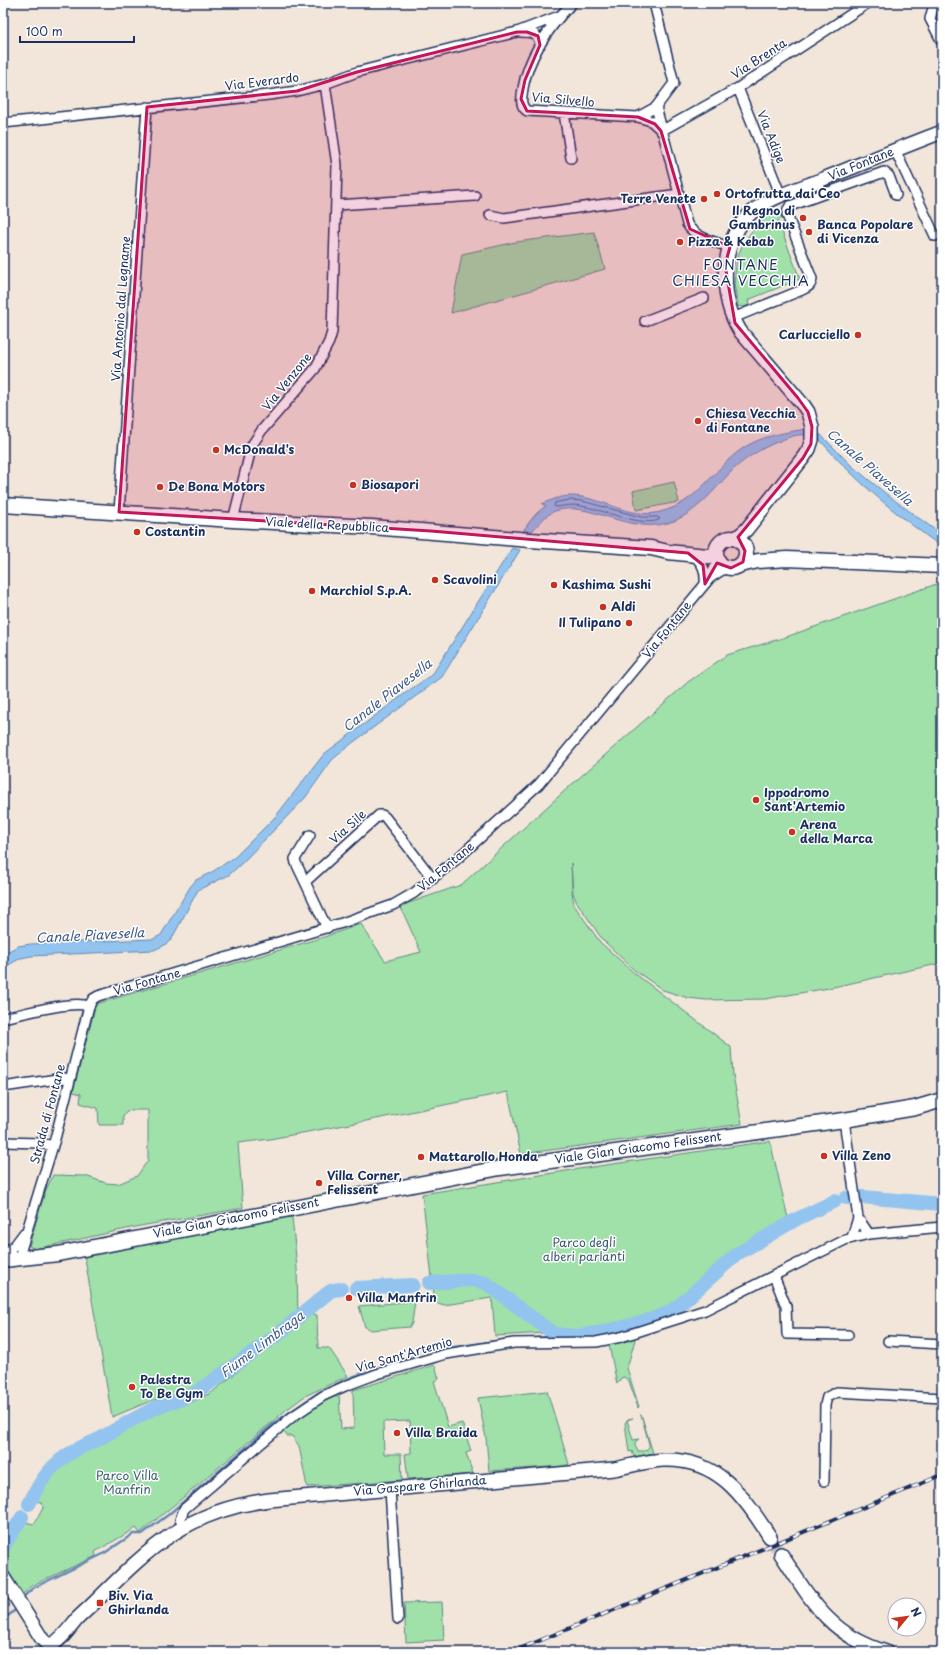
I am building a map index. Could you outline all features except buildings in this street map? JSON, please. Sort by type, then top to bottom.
[{"type":"main road","name":"Viale della Repubblica","points":[[3,505],[233,520],[372,527],[651,548],[672,546],[724,559]]},
{"type":"main road","name":"Viale della Repubblica","points":[[724,559],[725,540],[742,541],[787,559]]},
{"type":"main road","points":[[724,559],[744,559],[742,541]]},
{"type":"main road","name":"Viale della Repubblica","points":[[651,548],[668,552],[691,553],[724,559],[758,561],[787,559],[942,566]]},
{"type":"main road","name":"Viale Gian Giacomo Felissent","points":[[3,1260],[58,1254],[500,1168],[844,1120],[908,1110],[942,1100]]},
{"type":"street","name":"Via Silvello","points":[[572,3],[559,16],[535,53],[525,80],[521,99],[522,105],[527,111],[638,117],[656,106],[674,83],[654,3]]},
{"type":"street","name":"Via Brenta","points":[[661,131],[738,88],[868,3]]},
{"type":"street","points":[[936,4],[930,15],[930,19],[942,42]]},
{"type":"street","name":"Via Everardo","points":[[3,123],[297,91],[325,84],[357,72],[517,32],[559,16]]},
{"type":"street","name":"Via Everardo","points":[[517,32],[534,34],[538,36],[540,45]]},
{"type":"street","name":"Via Venzone","points":[[233,520],[252,446],[262,430],[315,369],[329,342],[333,314],[337,165],[325,84]]},
{"type":"street","name":"Via Adige","points":[[738,88],[781,196]]},
{"type":"street","points":[[656,106],[661,131],[690,229],[698,235],[730,247]]},
{"type":"street","name":"Via Antonio dal Legname","points":[[119,512],[147,108]]},
{"type":"street","points":[[564,113],[571,158]]},
{"type":"street","points":[[638,117],[655,124],[661,131]]},
{"type":"street","name":"Via Fontane","points":[[742,541],[809,449],[812,434],[808,412],[804,406],[740,331],[733,318],[727,290],[725,265],[734,236],[746,218],[760,206],[781,196],[942,132]]},
{"type":"street","points":[[895,150],[935,236]]},
{"type":"street","points":[[733,318],[810,286],[812,279],[787,214],[790,206],[884,172],[889,176],[896,195]]},
{"type":"street","points":[[811,184],[816,196]]},
{"type":"street","points":[[490,215],[504,218],[679,194]]},
{"type":"street","points":[[336,205],[475,196]]},
{"type":"street","points":[[645,321],[704,298]]},
{"type":"street","points":[[691,553],[703,565],[708,581]]},
{"type":"street","points":[[708,581],[724,559]]},
{"type":"street","name":"Via Fontane","points":[[89,1006],[93,999],[98,996],[327,928],[393,905],[414,894],[433,879],[539,784],[708,581]]},
{"type":"street","name":"Via Sile","points":[[305,882],[379,815],[385,817],[433,879]]},
{"type":"street","name":"Via Sile","points":[[310,835],[295,859],[327,928]]},
{"type":"street","points":[[3,1018],[65,1005],[83,1004],[89,1006]]},
{"type":"street","name":"Strada di Fontane","points":[[20,1258],[21,1250],[53,1146],[89,1006]]},
{"type":"street","points":[[3,1087],[64,1078],[70,1080]]},
{"type":"street","points":[[844,1120],[858,1218],[852,1238]]},
{"type":"street","points":[[3,1142],[40,1143],[53,1146]]},
{"type":"street","points":[[858,1218],[869,1234]]},
{"type":"street","points":[[3,1254],[15,1245],[28,1227]]},
{"type":"street","name":"Via Sant'Artemio","points":[[182,1523],[182,1512],[191,1502],[276,1429],[322,1396],[345,1386],[377,1374],[454,1352],[514,1343],[596,1342],[621,1337],[695,1314],[724,1302],[839,1242],[869,1234],[942,1227]]},
{"type":"street","points":[[774,1276],[786,1306],[787,1334],[848,1335]]},
{"type":"street","points":[[888,1341],[942,1344]]},
{"type":"street","points":[[824,1481],[825,1404],[827,1397],[837,1392],[942,1398]]},
{"type":"street","name":"Via Gaspare Ghirlanda","points":[[47,1645],[57,1632],[78,1619],[148,1551],[182,1523],[226,1508],[256,1502],[614,1469],[667,1460],[690,1464],[712,1472],[726,1481],[740,1494],[770,1537]]},
{"type":"street","points":[[390,1489],[398,1619]]},
{"type":"street","points":[[781,1554],[810,1598],[829,1621],[848,1636],[873,1650],[886,1652]]},
{"type":"street","points":[[3,1577],[47,1645]]},
{"type":"highlighted area","points":[[517,32],[527,32],[538,36],[540,45],[525,80],[521,99],[527,111],[638,117],[655,124],[661,131],[690,229],[730,247],[725,265],[735,323],[798,398],[808,412],[812,427],[811,444],[803,458],[738,537],[745,551],[743,562],[731,568],[717,563],[705,584],[703,565],[688,553],[431,531],[119,512],[147,107],[297,91],[357,72]]},
{"type":"green space","points":[[778,208],[782,218],[778,221],[800,279],[748,300],[749,305],[743,307],[738,306],[734,283],[737,257],[745,240],[762,218]]},
{"type":"green space","points":[[594,232],[605,269],[451,313],[462,254],[516,242]]},
{"type":"green space","points":[[674,482],[679,502],[636,510],[633,491]]},
{"type":"green space","points":[[942,582],[942,963],[829,988],[765,999],[706,1000],[688,998],[663,990],[634,970],[602,939],[576,901],[573,893],[571,863],[572,892],[574,905],[600,942],[633,972],[731,1047],[733,1075],[742,1124],[521,1154],[508,1092],[366,1121],[270,1139],[238,1143],[243,1208],[140,1226],[35,1249],[29,1246],[45,1192],[53,1175],[85,1176],[106,1183],[118,1184],[137,1176],[148,1160],[148,1110],[130,1110],[123,1115],[123,1125],[99,1125],[98,1108],[80,1103],[81,1094],[73,1092],[96,1004],[324,937],[361,924],[385,961],[421,952],[400,906],[461,885],[688,682],[727,655],[786,637]]},
{"type":"green space","name":"Parco degli alberi parlanti","points":[[770,1141],[788,1218],[769,1229],[730,1256],[684,1298],[660,1314],[594,1330],[554,1331],[545,1333],[495,1336],[492,1298],[444,1305],[435,1302],[422,1194]]},
{"type":"green space","points":[[292,1217],[297,1268],[298,1316],[275,1335],[180,1396],[153,1400],[112,1417],[84,1253],[203,1229]]},
{"type":"green space","points":[[415,1301],[412,1323],[410,1327],[370,1330],[365,1327],[359,1306]]},
{"type":"green space","name":"Parco Villa Manfrin","points":[[309,1314],[317,1315],[318,1348],[329,1348],[348,1376],[305,1396],[286,1410],[140,1533],[136,1528],[95,1552],[96,1556],[31,1586],[20,1597],[3,1570],[3,1551],[25,1522],[34,1524],[43,1508],[42,1503],[35,1500],[57,1467],[167,1406],[190,1403],[211,1393]]},
{"type":"green space","points":[[634,1336],[635,1340],[627,1368],[639,1407],[638,1408],[629,1381],[624,1377],[621,1378],[617,1384],[609,1345],[610,1343]]},
{"type":"green space","points":[[435,1365],[439,1379],[434,1381],[448,1427],[462,1423],[471,1451],[466,1453],[473,1474],[408,1479],[405,1454],[411,1453],[410,1421],[383,1422],[384,1454],[401,1454],[402,1480],[307,1487],[299,1446],[292,1436],[287,1436],[280,1428],[309,1408],[339,1393],[341,1429],[354,1428],[353,1390]]},
{"type":"green space","points":[[547,1391],[569,1464],[564,1466],[489,1471],[486,1438],[478,1398]]},
{"type":"green space","points":[[641,1414],[653,1453],[634,1457],[632,1451],[629,1452],[625,1423],[627,1420],[633,1440],[639,1439],[635,1442],[635,1446],[638,1451],[645,1451],[649,1447],[649,1444]]},
{"type":"green space","points":[[442,1602],[444,1640],[406,1642],[404,1603]]},
{"type":"water","points":[[806,429],[806,435],[788,438],[764,448],[752,455],[734,469],[690,512],[674,521],[658,525],[642,525],[596,513],[568,509],[551,513],[545,517],[532,531],[523,531],[536,514],[546,506],[542,504],[564,497],[582,497],[638,513],[649,514],[675,507],[698,491],[728,461],[750,444],[770,436]]},
{"type":"water","points":[[820,434],[852,466],[890,497],[942,535],[942,547],[909,523],[862,484],[820,440]]},
{"type":"water","points":[[512,548],[520,550],[442,677],[351,744],[332,760],[305,798],[243,862],[229,875],[198,890],[171,940],[154,950],[31,956],[21,958],[3,968],[3,954],[18,946],[31,944],[153,939],[161,935],[190,887],[196,880],[212,872],[235,857],[276,816],[324,754],[432,675]]},
{"type":"waterway","name":"Fiume Limbraga","points":[[846,1198],[862,1197],[942,1204]]},
{"type":"waterway","name":"Fiume Limbraga","points":[[429,1283],[471,1280],[486,1283],[554,1334],[577,1336],[598,1333],[644,1322],[668,1313],[682,1303],[737,1254],[797,1219],[835,1201]]},
{"type":"waterway","name":"Fiume Limbraga","points":[[356,1288],[413,1285]]},
{"type":"waterway","name":"Fiume Limbraga","points":[[29,1504],[42,1480],[60,1460],[155,1408],[197,1392],[276,1336],[329,1292],[341,1289]]},
{"type":"waterway","points":[[521,1339],[549,1337],[554,1334]]},
{"type":"waterway","points":[[434,1350],[510,1339]]},
{"type":"waterway","points":[[22,1598],[33,1588],[103,1554],[133,1534],[142,1534],[168,1515],[274,1423],[318,1393],[352,1377],[413,1357]]},
{"type":"waterway","name":"Fiume Limbraga","points":[[3,1547],[22,1517]]},
{"type":"waterway","points":[[3,1620],[14,1611]]},
{"type":"tunnel","points":[[770,1537],[781,1554]]},
{"type":"railway","points":[[512,1652],[942,1475]]},
{"type":"place","name":"Ortofrutta dai Ceo","points":[[717,194]]},
{"type":"place","name":"Terre Venete","points":[[704,199]]},
{"type":"place","name":"Il Regno di Gambrinus","points":[[803,218]]},
{"type":"place","name":"Banca Popolare di Vicenza","points":[[809,232]]},
{"type":"place","name":"Pizza & Kebab","points":[[680,242]]},
{"type":"place","name":"Carlucciello","points":[[858,335]]},
{"type":"place","name":"Chiesa Vecchia di Fontane","points":[[698,421]]},
{"type":"place","name":"McDonald's","points":[[216,450]]},
{"type":"place","name":"Biosapori","points":[[353,485]]},
{"type":"place","name":"De Bona Motors","points":[[160,487]]},
{"type":"place","name":"Costantin","points":[[137,532]]},
{"type":"place","name":"Scavolini","points":[[435,580]]},
{"type":"place","name":"Kashima Sushi","points":[[554,585]]},
{"type":"place","name":"Marchiol S.p.A.","points":[[312,591]]},
{"type":"place","name":"Aldi","points":[[603,607]]},
{"type":"place","name":"Il Tulipano","points":[[629,623]]},
{"type":"place","name":"Ippodromo Sant'Artemio","points":[[756,800]]},
{"type":"place","name":"Arena della Marca","points":[[792,832]]},
{"type":"place","name":"Villa Zeno","points":[[824,1156]]},
{"type":"place","name":"Mattarollo Honda","points":[[421,1157]]},
{"type":"place","name":"Villa Corner, Felissent","points":[[319,1183]]},
{"type":"place","name":"Villa Manfrin","points":[[349,1298]]},
{"type":"place","name":"Palestra To Be Gym","points":[[132,1387]]},
{"type":"place","name":"Villa Braida","points":[[397,1433]]},
{"type":"place","name":"Biv. Via Ghirlanda","points":[[100,1603]]},
{"type":"district","name":"FONTANE CHIESA VECCHIA","points":[[741,274]]},
{"type":"water label","name":"Canale Piavesella","points":[[870,467]]},
{"type":"water label","name":"Canale Piavesella","points":[[387,695]]},
{"type":"water label","name":"Canale Piavesella","points":[[90,935]]}]
